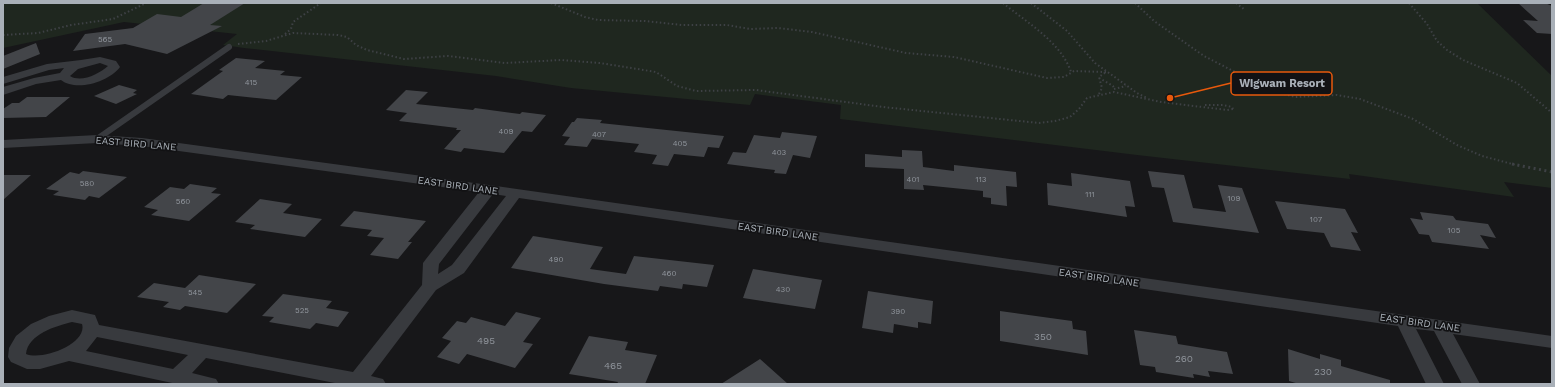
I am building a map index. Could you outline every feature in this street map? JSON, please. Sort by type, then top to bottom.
[{"type":"street","points":[[3,81],[47,67],[100,60],[112,62],[114,67],[104,75],[88,80],[69,81],[65,80],[64,76]]},
{"type":"street","points":[[3,91],[34,80],[64,76],[72,68],[84,63]]},
{"type":"street","name":"EAST BIRD LANE","points":[[3,144],[97,139],[142,142],[489,189],[1552,342]]},
{"type":"street","points":[[430,286],[431,263],[489,189]]},
{"type":"street","points":[[355,382],[430,286],[458,269],[516,193]]},
{"type":"street","points":[[72,316],[89,319],[92,324],[92,330],[81,345],[67,354],[42,363],[31,364],[22,362],[17,357],[17,351],[20,343],[27,336],[37,328],[60,318],[72,316]]},
{"type":"street","points":[[1403,320],[1435,384]]},
{"type":"street","points":[[1440,326],[1471,384]]},
{"type":"street","points":[[92,330],[355,382],[377,384]]},
{"type":"street","points":[[177,377],[202,351]]},
{"type":"street","points":[[67,354],[210,384]]},
{"type":"lane","points":[[97,139],[229,47]]},
{"type":"path","points":[[3,35],[38,33],[71,25],[107,20],[124,15],[146,3]]},
{"type":"path","points":[[280,37],[291,29],[293,22],[321,3]]},
{"type":"path","points":[[551,3],[585,17],[598,20],[645,21],[682,25],[727,25],[750,29],[784,28],[826,35],[906,53],[954,57],[1043,77],[1060,78],[1067,76],[1071,72],[1080,70]]},
{"type":"path","points":[[1003,3],[1051,43],[1070,68],[1071,72]]},
{"type":"path","points":[[1031,3],[1077,40],[1089,58],[1106,72],[1134,91],[1154,100]]},
{"type":"path","points":[[1135,3],[1149,17],[1204,56],[1239,74],[1284,94],[1295,97],[1337,95],[1360,99],[1413,119],[1457,145],[1482,156],[1522,167],[1552,172]]},
{"type":"path","points":[[1236,3],[1245,10]]},
{"type":"path","points":[[1409,3],[1416,14],[1428,26],[1438,42],[1448,51],[1464,61],[1496,72],[1517,83],[1530,92],[1542,107],[1552,113]]},
{"type":"path","points":[[291,29],[297,34]]},
{"type":"path","points":[[229,47],[237,44],[266,41],[297,34],[343,36],[367,50],[404,59],[448,56],[510,63],[561,60],[600,63],[656,72],[678,86],[696,91],[756,90],[883,107],[1034,122],[1054,122],[1067,118],[1079,110],[1087,98],[1126,86]]},
{"type":"path","points":[[1070,68],[1106,72]]},
{"type":"path","points":[[1099,78],[1101,74],[1106,72]]},
{"type":"path","points":[[1099,78],[1119,93]]},
{"type":"path","points":[[1099,78],[1102,89],[1099,95]]},
{"type":"path","points":[[1101,85],[1109,84],[1120,87]]},
{"type":"path","points":[[1102,89],[1104,92],[1119,93],[1154,100],[1228,110],[1233,109],[1228,105],[1200,106]]},
{"type":"path","points":[[1128,95],[1135,95],[1134,91]]},
{"type":"shaded area","points":[[3,3],[1477,3],[1552,76],[1552,188],[1504,182],[1514,197],[1349,174],[1350,179],[1137,155],[840,119],[841,105],[755,94],[750,105],[571,88],[496,76],[223,45],[237,34],[124,22],[3,48]]},
{"type":"building","points":[[204,3],[245,3],[210,25],[222,26],[167,54],[125,44],[73,51],[85,34],[133,28],[157,14],[181,17]]},
{"type":"building","points":[[1518,3],[1545,3],[1552,6],[1552,34],[1537,33],[1523,20],[1538,21]]},
{"type":"building","points":[[36,43],[40,54],[3,69],[3,56]]},
{"type":"building","points":[[236,58],[265,61],[255,68],[285,71],[280,75],[302,77],[276,100],[228,95],[223,99],[191,94],[223,71],[219,70]]},
{"type":"building","points":[[119,85],[137,90],[133,93],[137,94],[116,104],[94,96]]},
{"type":"building","points":[[406,90],[428,92],[407,113],[386,110]]},
{"type":"building","points":[[27,97],[70,97],[46,117],[3,118],[3,109],[12,103],[19,103]]},
{"type":"building","points":[[416,104],[546,115],[532,132],[522,131],[504,153],[464,148],[461,152],[444,149],[461,130],[456,130],[457,128],[399,121]]},
{"type":"building","points":[[577,118],[602,120],[600,123],[724,136],[719,148],[708,147],[704,157],[674,154],[668,166],[652,164],[657,155],[634,152],[639,144],[592,139],[587,147],[564,145],[570,137],[562,136],[572,122],[574,122]]},
{"type":"building","points":[[782,132],[817,136],[810,158],[793,155],[786,174],[774,173],[775,170],[727,164],[733,152],[746,153],[754,135],[780,138]]},
{"type":"building","points":[[902,150],[922,151],[923,167],[954,171],[954,165],[1016,172],[1017,187],[1006,186],[1007,206],[991,204],[991,198],[983,197],[983,191],[923,185],[924,190],[904,189],[904,169],[865,167],[865,154],[902,157]]},
{"type":"building","points":[[83,171],[127,177],[99,198],[89,196],[85,200],[53,195],[59,191],[46,189],[70,172],[79,174]]},
{"type":"building","points":[[1148,171],[1184,175],[1193,208],[1226,212],[1218,185],[1242,188],[1259,233],[1173,222],[1164,188],[1152,187]]},
{"type":"building","points":[[1071,173],[1130,181],[1135,207],[1125,206],[1127,217],[1048,205],[1047,183],[1072,186]]},
{"type":"building","points":[[3,175],[31,175],[3,200]]},
{"type":"building","points":[[190,184],[217,188],[211,193],[221,194],[189,221],[151,215],[158,210],[144,207],[170,187],[184,189]]},
{"type":"building","points":[[260,199],[292,204],[283,213],[322,219],[305,237],[250,229],[255,225],[235,222]]},
{"type":"building","points":[[1275,201],[1345,209],[1358,233],[1351,232],[1361,251],[1331,247],[1324,233],[1287,229]]},
{"type":"building","points":[[354,211],[426,221],[408,242],[412,242],[398,259],[370,255],[384,238],[367,236],[372,230],[340,226]]},
{"type":"building","points":[[1420,212],[1453,216],[1456,220],[1488,224],[1496,238],[1480,235],[1489,249],[1432,242],[1429,235],[1419,234],[1410,218],[1423,220]]},
{"type":"building","points":[[533,236],[603,247],[590,269],[626,274],[634,256],[714,265],[707,287],[683,284],[682,289],[660,286],[658,291],[604,284],[511,268]]},
{"type":"building","points":[[753,269],[822,280],[815,309],[743,298]]},
{"type":"building","points":[[199,275],[256,284],[227,313],[185,306],[180,310],[163,307],[169,302],[137,297],[154,283],[185,288]]},
{"type":"building","points":[[868,291],[933,301],[931,324],[918,322],[918,328],[894,324],[893,333],[862,328]]},
{"type":"building","points":[[283,294],[332,301],[326,308],[349,312],[338,327],[316,323],[310,329],[269,322],[274,317],[262,316]]},
{"type":"building","points":[[1000,311],[1072,321],[1073,329],[1086,331],[1088,355],[1000,341]]},
{"type":"building","points":[[516,312],[541,318],[523,342],[533,344],[515,368],[467,354],[459,364],[437,357],[451,341],[442,338],[457,321],[466,323],[471,317],[505,326]]},
{"type":"building","points":[[1134,330],[1176,336],[1178,344],[1227,352],[1233,374],[1208,371],[1210,377],[1193,374],[1194,378],[1156,372],[1155,367],[1140,365]]},
{"type":"building","points":[[589,336],[628,342],[625,350],[657,355],[645,384],[617,384],[618,382],[569,374]]},
{"type":"building","points":[[1288,349],[1320,359],[1320,354],[1341,360],[1341,366],[1390,380],[1390,384],[1299,384],[1289,381]]},
{"type":"building","points":[[760,359],[788,384],[721,384]]},
{"type":"place","name":"Wigwam Resort","points":[[1170,98]]}]
